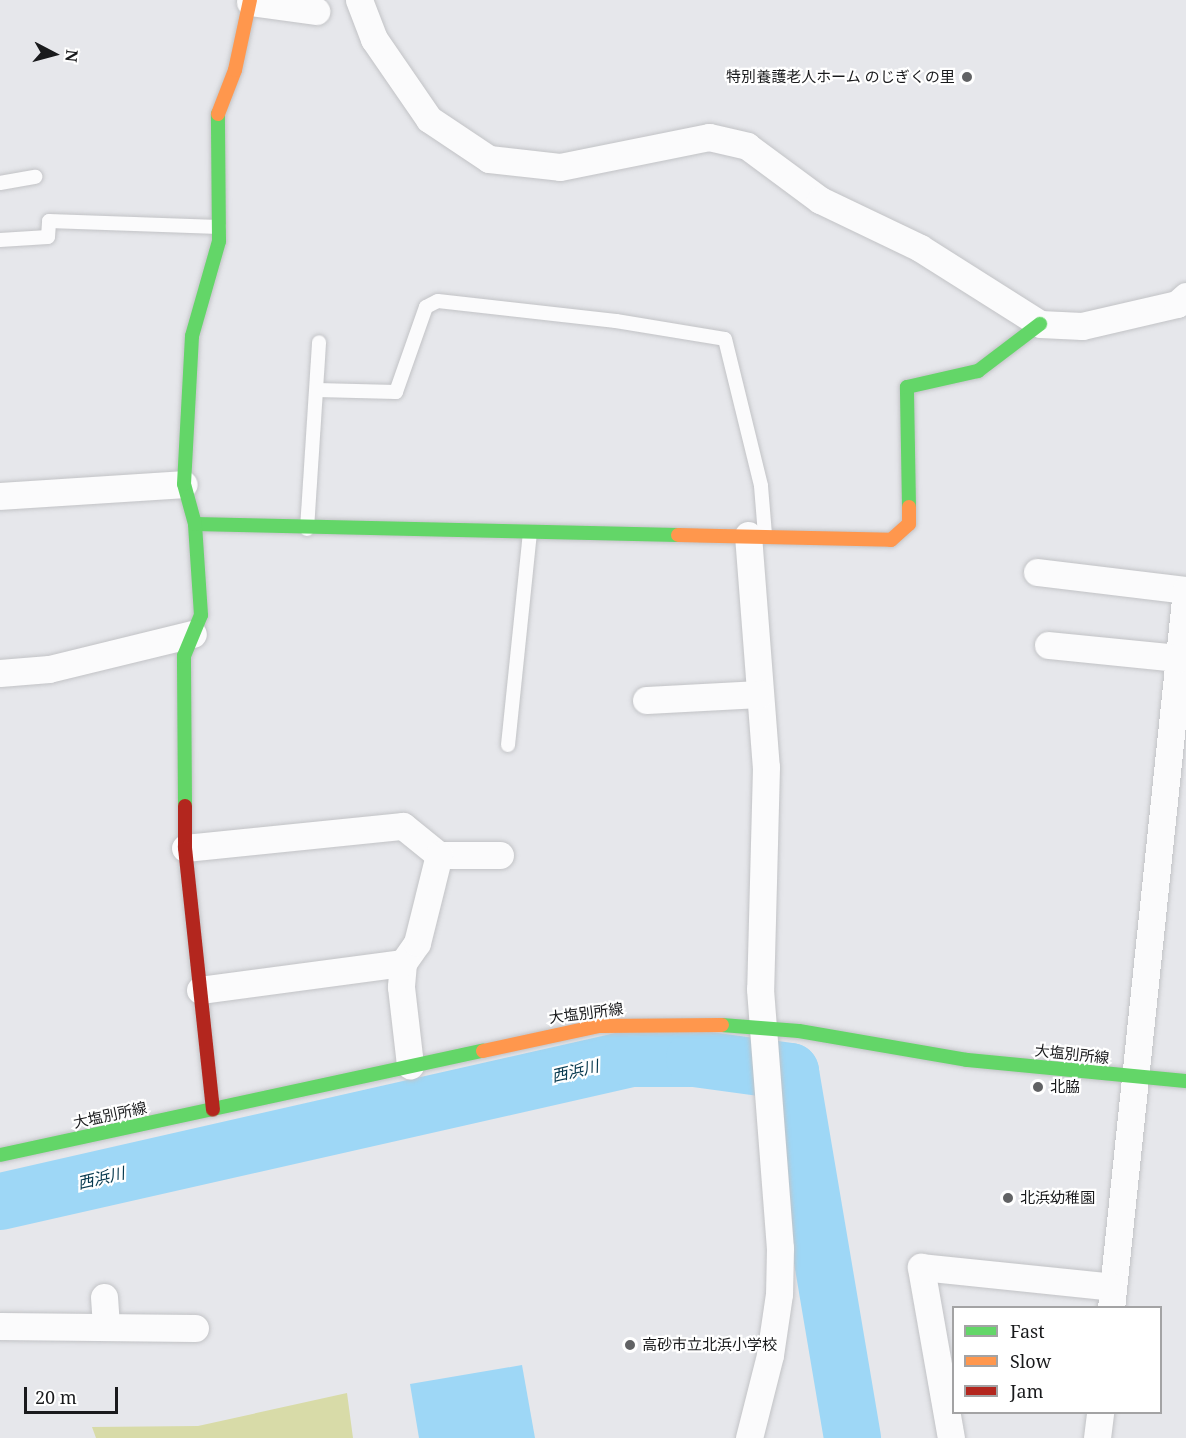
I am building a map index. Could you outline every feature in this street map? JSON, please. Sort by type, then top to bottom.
[{"type":"street","points":[[359,0],[374,39],[429,119],[489,159],[560,167],[709,136],[747,146],[820,200],[920,248],[1040,324],[1082,326],[1177,304],[1186,296]]},
{"type":"street","points":[[213,1110],[185,848],[184,656],[201,615],[195,524],[184,484],[192,336],[219,242],[218,109],[235,70],[250,1],[316,11]]},
{"type":"street","points":[[195,524],[307,529],[757,535],[891,540],[909,524],[907,387],[978,371],[1040,324]]},
{"type":"street","points":[[0,496],[41,490],[184,484]]},
{"type":"street","points":[[749,1438],[770,1355],[780,1294],[770,1111],[760,989],[766,767],[760,694],[757,535]]},
{"type":"street","points":[[951,1438],[920,1259],[1112,1297],[1132,1114],[1132,1077],[1186,590],[1037,572]]},
{"type":"street","points":[[0,673],[49,669],[193,634]]},
{"type":"street","points":[[1048,645],[1179,658]]},
{"type":"street","points":[[646,700],[760,694]]},
{"type":"street","points":[[185,848],[403,826],[439,855],[500,851]]},
{"type":"street","points":[[410,1065],[400,987],[403,963],[417,942],[439,855]]},
{"type":"street","points":[[200,990],[403,963]]},
{"type":"street","name":"大塩別所線","points":[[0,1155],[599,1026],[658,1023],[763,1038],[1186,1081]]},
{"type":"street","points":[[104,1297],[106,1327]]},
{"type":"street","points":[[0,1326],[195,1328]]},
{"type":"street","points":[[1097,1438],[1100,1414]]},
{"type":"lane","points":[[0,183],[35,177]]},
{"type":"lane","points":[[0,240],[48,237],[49,221],[219,226]]},
{"type":"lane","points":[[317,390],[396,392],[426,307],[438,301],[616,321],[725,339],[761,486],[757,535]]},
{"type":"lane","points":[[307,529],[319,342]]},
{"type":"lane","points":[[508,745],[530,532]]},
{"type":"green space","points":[[347,1393],[353,1438],[96,1438],[92,1427],[198,1426]]},
{"type":"water","points":[[522,1365],[535,1438],[419,1438],[410,1384]]},
{"type":"waterway","name":"西浜川","points":[[0,1201],[631,1058],[694,1058],[790,1071],[852,1438]]},
{"type":"traffic: fast","points":[[185,806],[184,656],[201,615],[195,524],[184,484],[192,336],[219,241],[218,114]]},
{"type":"traffic: fast","points":[[909,507],[907,387],[978,371],[1040,324]]},
{"type":"traffic: fast","points":[[195,524],[678,535]]},
{"type":"traffic: fast","points":[[722,1025],[799,1031],[967,1060],[1186,1081]]},
{"type":"traffic: fast","points":[[0,1155],[483,1051]]},
{"type":"traffic: slow","points":[[218,114],[235,70],[250,0]]},
{"type":"traffic: slow","points":[[678,535],[891,540],[909,524],[909,507]]},
{"type":"traffic: slow","points":[[483,1051],[599,1026],[722,1025]]},
{"type":"traffic: jam","points":[[185,806],[185,848],[213,1110]]},
{"type":"place","name":"特別養護老人ホーム のじぎくの里","points":[[967,77]]},
{"type":"place","name":"北脇","points":[[1038,1087]]},
{"type":"place","name":"北浜幼稚園","points":[[1008,1198]]},
{"type":"place","name":"高砂市立北浜小学校","points":[[630,1345]]}]
